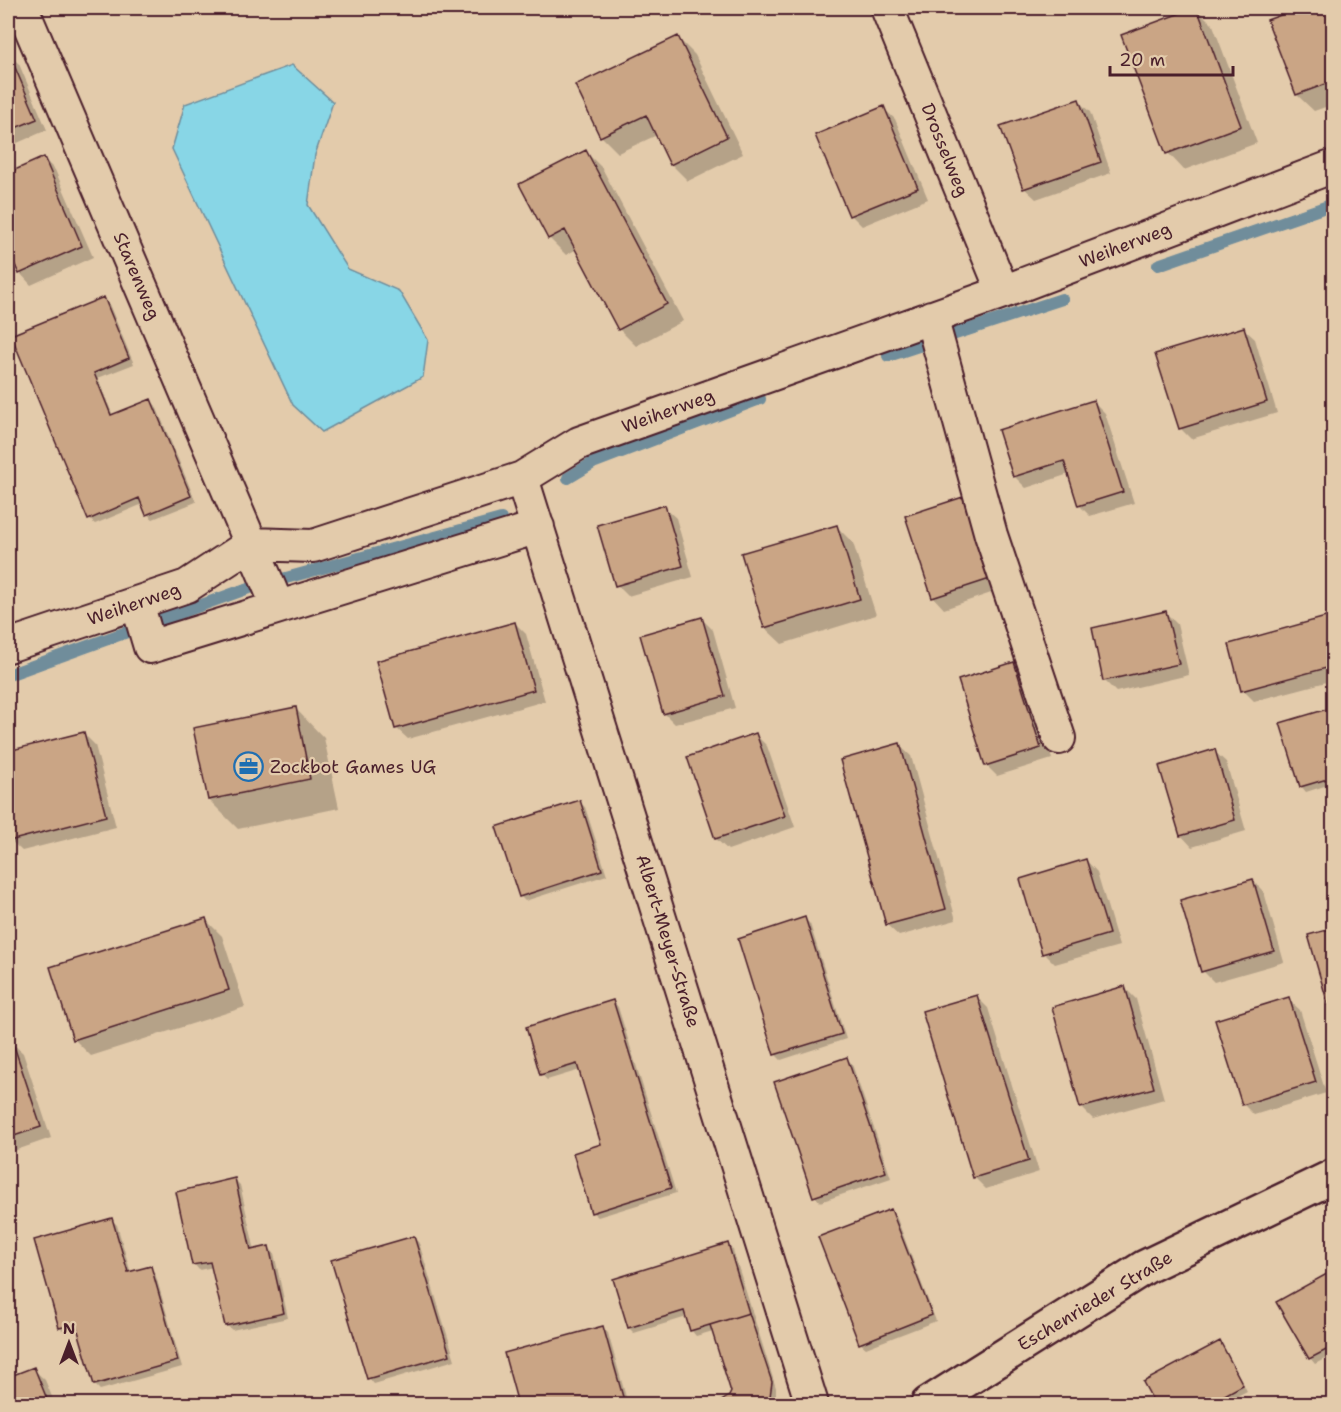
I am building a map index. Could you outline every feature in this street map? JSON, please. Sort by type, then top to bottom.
[{"type":"street","name":"Starenweg","points":[[22,8],[276,603]]},
{"type":"street","name":"Drosselweg","points":[[887,8],[1003,292]]},
{"type":"street","name":"Weiherweg","points":[[8,646],[141,617],[187,586],[255,553],[313,546],[522,478],[579,443],[935,333],[1003,292],[1334,166]]},
{"type":"street","points":[[935,333],[991,535],[1059,738]]},
{"type":"street","name":"Albert-Meyer-Straße","points":[[522,478],[812,1404]]},
{"type":"street","points":[[141,617],[150,647],[276,603],[538,527]]},
{"type":"street","name":"Eschenrieder Straße","points":[[927,1404],[1145,1266],[1334,1176]]},
{"type":"water","points":[[292,65],[333,102],[315,155],[308,205],[348,269],[399,291],[428,340],[423,377],[322,432],[293,405],[172,149],[185,104]]},
{"type":"building","points":[[1197,8],[1241,126],[1166,154],[1121,35]]},
{"type":"building","points":[[1300,8],[1334,8],[1334,81],[1296,95],[1267,20]]},
{"type":"building","points":[[678,36],[727,137],[670,165],[646,115],[600,137],[575,85]]},
{"type":"building","points":[[8,51],[37,119],[8,131]]},
{"type":"building","points":[[1079,99],[1101,162],[1023,189],[1000,126]]},
{"type":"building","points":[[884,106],[918,188],[849,216],[815,135]]},
{"type":"building","points":[[586,150],[667,304],[618,330],[565,230],[548,239],[519,184]]},
{"type":"building","points":[[44,157],[82,246],[19,274],[8,249],[8,173]]},
{"type":"building","points":[[104,297],[129,358],[94,373],[111,415],[151,399],[191,496],[146,515],[139,498],[88,520],[11,335]]},
{"type":"building","points":[[1244,327],[1267,402],[1179,429],[1155,354]]},
{"type":"building","points":[[1094,400],[1123,492],[1078,506],[1064,461],[1013,477],[998,430]]},
{"type":"building","points":[[963,497],[990,579],[932,598],[905,516]]},
{"type":"building","points":[[665,505],[683,566],[615,586],[597,525]]},
{"type":"building","points":[[837,525],[860,599],[764,628],[741,553]]},
{"type":"building","points":[[1166,611],[1179,664],[1103,681],[1092,628]]},
{"type":"building","points":[[1333,615],[1334,666],[1241,691],[1229,644]]},
{"type":"building","points":[[702,617],[725,696],[663,714],[640,635]]},
{"type":"building","points":[[515,622],[534,690],[395,729],[376,661]]},
{"type":"building","points":[[1014,662],[1041,748],[985,766],[958,680]]},
{"type":"building","points":[[296,707],[310,779],[208,800],[193,728]]},
{"type":"building","points":[[1334,707],[1334,777],[1300,787],[1280,723]]},
{"type":"building","points":[[84,732],[106,816],[9,841],[8,751]]},
{"type":"building","points":[[756,733],[785,816],[715,839],[687,757]]},
{"type":"building","points":[[900,743],[946,909],[886,925],[840,760]]},
{"type":"building","points":[[1215,749],[1235,820],[1180,836],[1159,766]]},
{"type":"building","points":[[580,800],[602,870],[519,897],[496,827]]},
{"type":"building","points":[[1086,859],[1109,934],[1042,954],[1020,879]]},
{"type":"building","points":[[1253,879],[1274,951],[1201,972],[1180,900]]},
{"type":"building","points":[[805,917],[842,1034],[774,1055],[738,939]]},
{"type":"building","points":[[206,918],[229,990],[73,1040],[50,967]]},
{"type":"building","points":[[1334,928],[1334,1025],[1308,935]]},
{"type":"building","points":[[1125,986],[1154,1088],[1080,1108],[1052,1007]]},
{"type":"building","points":[[977,995],[1029,1161],[973,1178],[922,1011]]},
{"type":"building","points":[[1289,997],[1316,1082],[1242,1105],[1215,1020]]},
{"type":"building","points":[[613,1000],[671,1188],[591,1213],[573,1153],[601,1144],[577,1064],[540,1075],[526,1027]]},
{"type":"building","points":[[12,1040],[41,1127],[8,1138],[8,1042]]},
{"type":"building","points":[[847,1057],[886,1172],[813,1197],[774,1082]]},
{"type":"building","points":[[235,1178],[251,1250],[269,1246],[284,1313],[225,1326],[210,1262],[192,1265],[176,1192]]},
{"type":"building","points":[[891,1209],[932,1315],[859,1344],[818,1237]]},
{"type":"building","points":[[112,1218],[128,1272],[151,1266],[178,1361],[94,1385],[76,1324],[59,1328],[34,1240]]},
{"type":"building","points":[[414,1236],[450,1355],[367,1379],[331,1260]]},
{"type":"building","points":[[728,1243],[749,1313],[690,1331],[684,1311],[628,1328],[613,1279]]},
{"type":"building","points":[[1334,1270],[1334,1346],[1309,1359],[1276,1302]]},
{"type":"building","points":[[749,1313],[772,1382],[769,1404],[717,1404],[731,1392],[710,1325]]},
{"type":"building","points":[[603,1326],[625,1404],[572,1404],[572,1402],[518,1404],[504,1353]]},
{"type":"building","points":[[1220,1341],[1243,1385],[1212,1402],[1214,1404],[1155,1404],[1143,1382]]},
{"type":"building","points":[[34,1367],[49,1404],[8,1404],[8,1377]]},
{"type":"waterway","points":[[1158,265],[1334,204]]},
{"type":"waterway","points":[[888,356],[1062,299]]},
{"type":"waterway","points":[[568,478],[593,463],[760,399]]},
{"type":"waterway","points":[[8,675],[246,589],[501,519]]},
{"type":"place","name":"Zockbot Games UG","points":[[249,767]]}]
